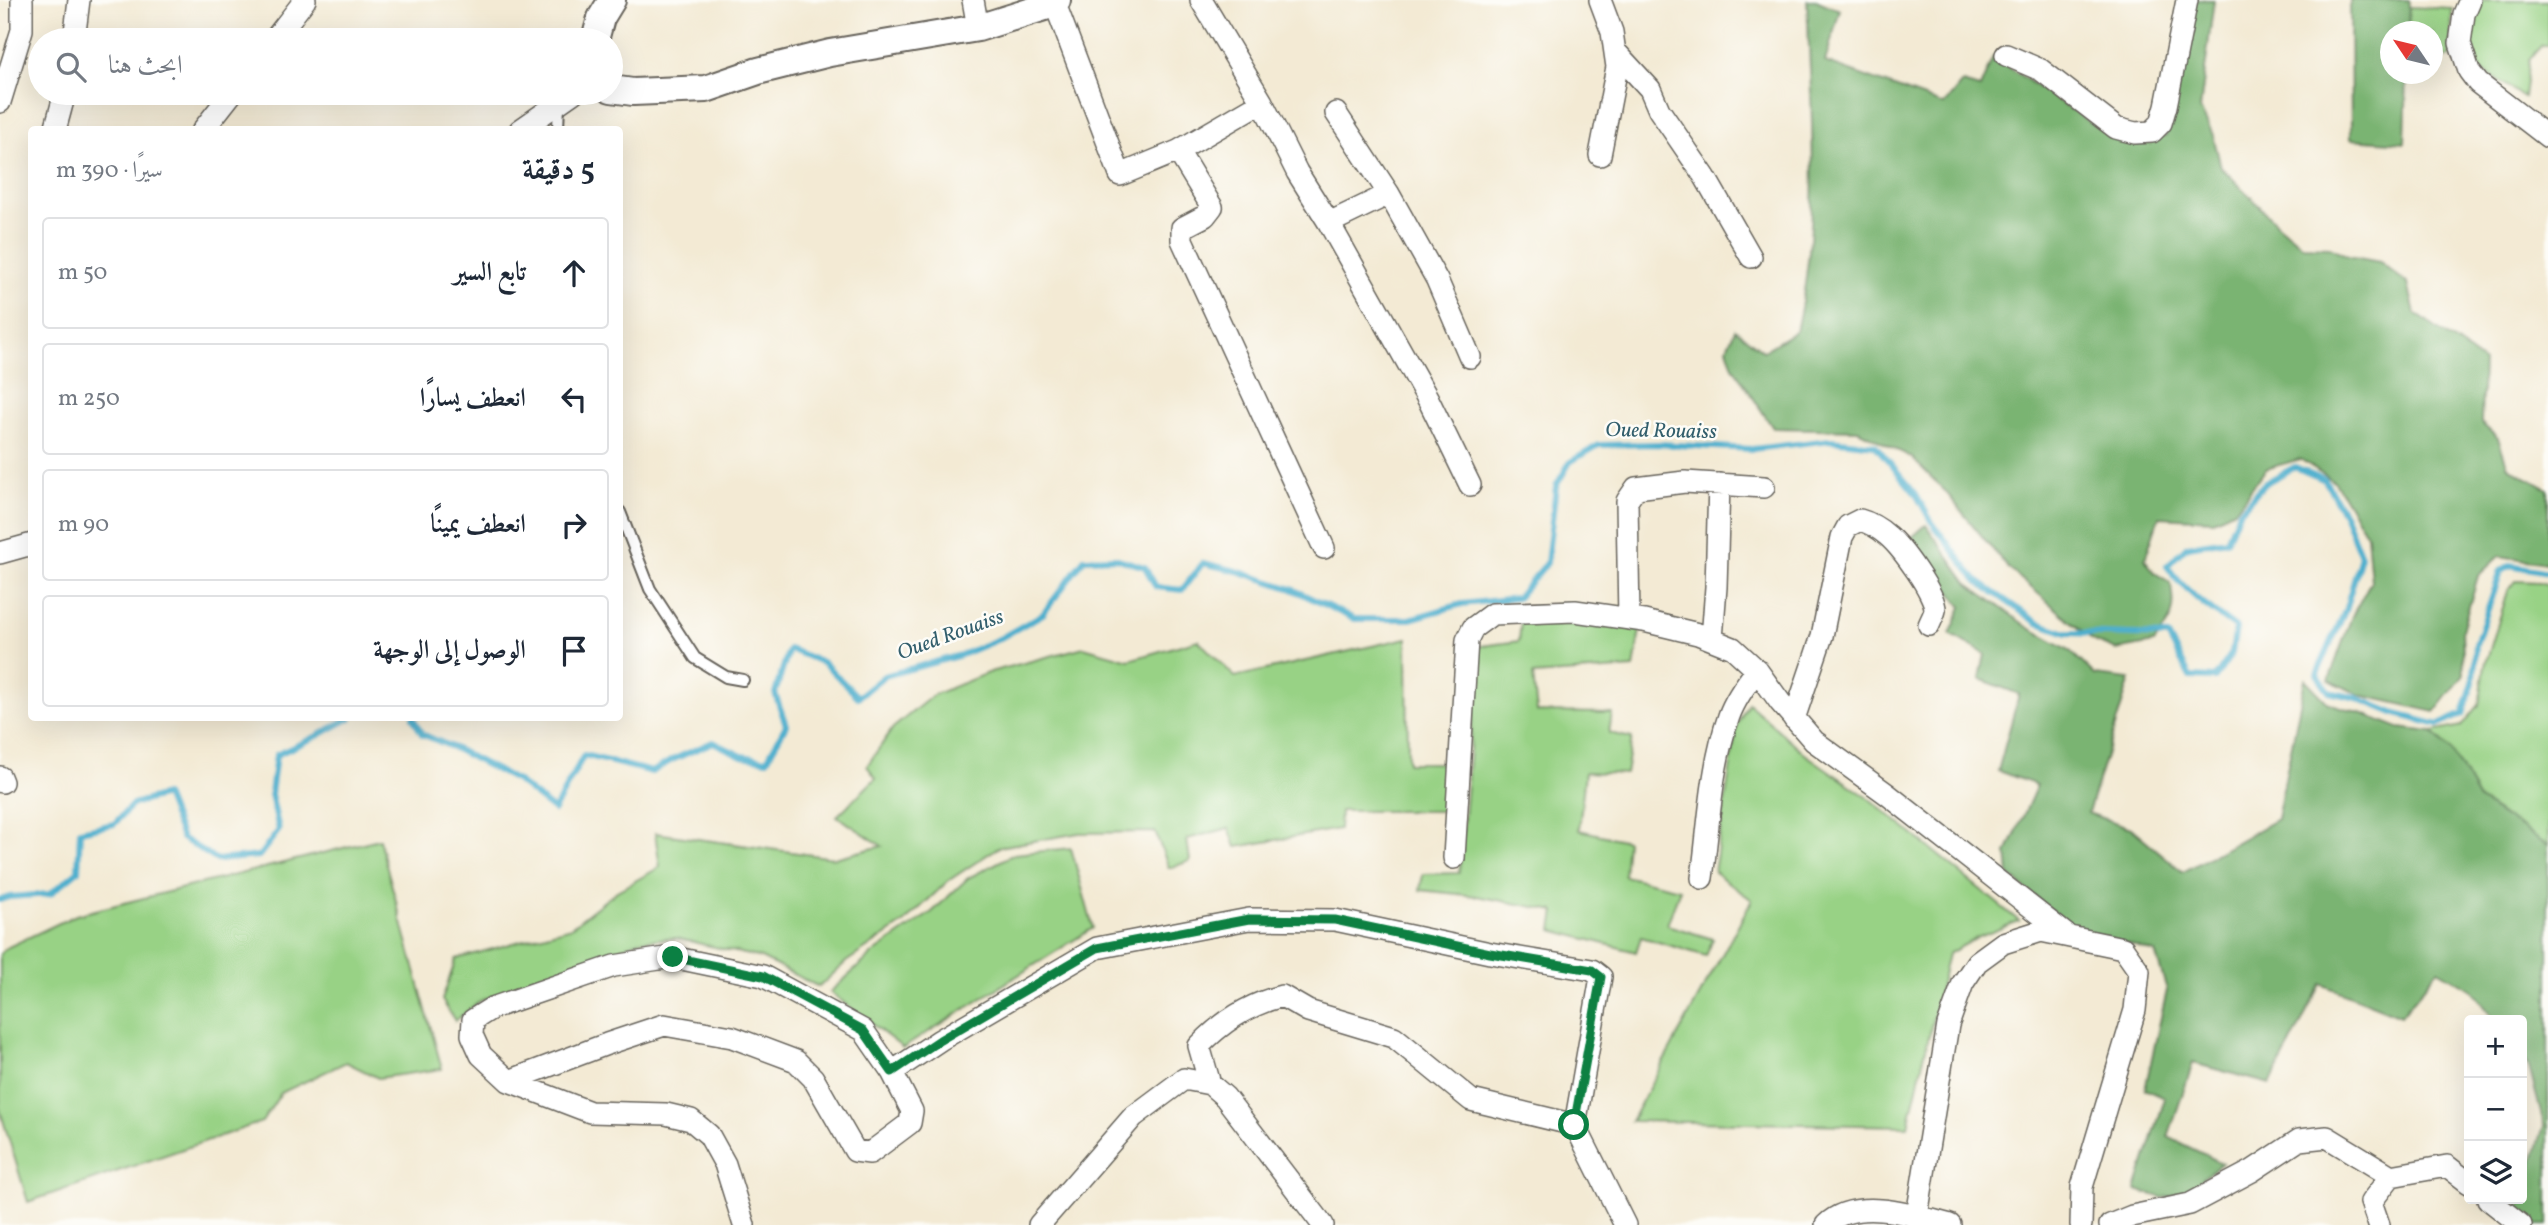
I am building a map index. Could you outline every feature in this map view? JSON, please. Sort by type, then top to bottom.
[{"type":"street","points":[[0,102],[22,30],[22,0]]},
{"type":"street","points":[[76,28],[79,0]]},
{"type":"street","points":[[284,28],[306,0]]},
{"type":"street","points":[[598,28],[611,0]]},
{"type":"street","points":[[973,0],[978,29]]},
{"type":"street","points":[[1200,0],[1262,102],[1297,172],[1329,223],[1427,399],[1470,485]]},
{"type":"street","points":[[1600,0],[1612,32],[1617,67],[1600,155]]},
{"type":"street","points":[[2006,55],[2041,70],[2116,128],[2135,133],[2152,132],[2161,123],[2166,106],[2187,0]]},
{"type":"street","points":[[2470,0],[2460,28],[2463,58],[2478,83],[2548,137]]},
{"type":"street","points":[[623,91],[706,89],[758,71],[830,53],[978,29],[1056,1],[1120,174],[1178,151],[1262,102]]},
{"type":"street","points":[[1615,51],[1650,89],[1659,110],[1705,177],[1751,257]]},
{"type":"street","points":[[56,126],[62,105]]},
{"type":"street","points":[[206,126],[223,105]]},
{"type":"street","points":[[526,126],[556,105]]},
{"type":"street","points":[[1336,113],[1388,194],[1437,280],[1471,357]]},
{"type":"street","points":[[1178,151],[1212,207],[1205,216],[1182,228],[1182,240],[1324,548]]},
{"type":"street","points":[[1329,223],[1388,194]]},
{"type":"street","points":[[1629,619],[1627,501],[1636,488],[1685,482],[1764,487]]},
{"type":"street","points":[[1712,639],[1719,484]]},
{"type":"street","points":[[1794,719],[1822,636],[1842,537],[1848,526],[1860,520],[1871,523],[1891,538],[1928,588],[1934,601],[1935,611],[1929,625]]},
{"type":"street","points":[[0,553],[28,545]]},
{"type":"street","points":[[1454,858],[1466,640],[1473,628],[1492,614],[1575,611],[1698,634],[1733,648],[1757,670],[1814,741],[1887,794],[2068,936]]},
{"type":"street","points":[[1702,878],[1713,791],[1729,716],[1742,690],[1757,670]]},
{"type":"street","points":[[892,1072],[940,1040],[1097,948],[1249,919],[1335,920],[1490,953],[1592,970],[1601,977],[1574,1125],[1625,1225]]},
{"type":"street","points":[[1917,1221],[1948,1025],[1963,983],[1977,962],[2003,943],[2041,931],[2123,948],[2139,971],[2136,1010],[2082,1187],[2081,1225]]},
{"type":"street","points":[[509,1081],[664,1025],[732,1037],[796,1061],[813,1078],[855,1151],[870,1153],[911,1123],[912,1111],[892,1072],[863,1030],[763,976],[673,957],[614,966],[492,1007],[474,1020],[472,1035],[481,1055],[509,1081],[590,1112],[667,1114],[691,1120],[709,1135],[725,1164],[744,1225]]},
{"type":"street","points":[[1210,1084],[1199,1046],[1214,1029],[1266,1000],[1282,996],[1308,1011],[1394,1037],[1471,1100],[1574,1125]]},
{"type":"street","points":[[1039,1225],[1133,1117],[1184,1079],[1210,1084],[1225,1097],[1323,1225]]},
{"type":"street","points":[[2110,1225],[2132,1216],[2190,1204],[2252,1171],[2299,1140],[2327,1137],[2391,1176],[2448,1166],[2464,1179]]},
{"type":"street","points":[[2379,1225],[2371,1202],[2391,1176]]},
{"type":"street","points":[[2494,1204],[2521,1225]]},
{"type":"street","points":[[1826,1225],[1832,1219],[1858,1208],[1950,1225]]},
{"type":"lane","points":[[559,126],[564,105]]},
{"type":"lane","points":[[623,520],[650,589],[695,658],[726,677],[743,680]]},
{"type":"green space","points":[[1807,0],[1816,0],[1840,10],[1825,62],[1944,105],[1962,83],[1980,88],[1993,57],[2121,143],[2166,136],[2191,0],[2214,0],[2200,109],[2213,135],[2221,167],[2278,225],[2303,246],[2330,247],[2348,256],[2380,262],[2408,284],[2415,313],[2483,362],[2481,423],[2498,438],[2508,467],[2548,489],[2548,563],[2499,556],[2478,576],[2462,630],[2464,675],[2435,712],[2360,695],[2329,680],[2352,616],[2371,581],[2367,535],[2335,482],[2300,459],[2266,469],[2235,510],[2213,520],[2159,517],[2145,559],[2155,573],[2171,583],[2174,601],[2172,615],[2154,643],[2116,650],[2095,642],[2008,568],[1945,491],[1911,457],[1858,430],[1773,428],[1733,367],[1727,348],[1735,329],[1763,351],[1796,331],[1804,290],[1812,208]]},
{"type":"green space","points":[[2350,0],[2409,0],[2408,21],[2380,21],[2380,84],[2407,84],[2405,143],[2351,139]]},
{"type":"green space","points":[[2481,0],[2548,0],[2548,45],[2542,45],[2529,59],[2524,97],[2477,67],[2470,32],[2472,16]]},
{"type":"green space","points":[[2409,7],[2452,9],[2451,57],[2443,57],[2443,21],[2408,21]]},
{"type":"green space","points":[[1926,525],[1967,583],[2029,628],[2068,649],[2095,675],[2130,679],[2088,813],[2131,828],[2183,872],[2277,819],[2305,679],[2328,703],[2399,728],[2432,732],[2450,749],[2479,800],[2548,845],[2548,1225],[2531,1225],[2518,1215],[2521,1204],[2527,1204],[2527,1184],[2544,1125],[2527,1064],[2527,1015],[2491,1015],[2472,990],[2438,970],[2401,1016],[2321,984],[2270,1084],[2193,1063],[2168,1137],[2222,1163],[2185,1192],[2164,1198],[2136,1190],[2165,1098],[2145,1089],[2167,990],[2155,952],[2070,926],[2009,875],[2007,853],[2037,785],[1998,771],[2019,694],[1980,679],[1985,654],[1950,634],[1962,607],[1910,539]]},
{"type":"green space","points":[[2516,581],[2548,585],[2548,845],[2479,800],[2450,749],[2432,732],[2462,726],[2479,705],[2485,666],[2508,591]]},
{"type":"green space","points":[[1521,621],[1604,624],[1640,630],[1634,668],[1533,675],[1537,712],[1612,713],[1609,733],[1632,738],[1626,774],[1585,772],[1579,830],[1627,841],[1624,876],[1680,889],[1667,925],[1713,939],[1706,956],[1641,937],[1636,952],[1552,930],[1555,911],[1476,896],[1420,890],[1423,874],[1459,873],[1474,704],[1474,647],[1519,641]]},
{"type":"green space","points":[[1407,638],[1408,763],[1449,763],[1448,811],[1340,811],[1339,829],[1236,847],[1229,828],[1187,839],[1190,861],[1169,868],[1155,832],[1079,833],[999,847],[948,881],[904,923],[846,962],[819,987],[761,958],[676,938],[642,940],[480,1001],[455,1021],[442,1000],[456,959],[571,927],[617,891],[660,867],[655,833],[834,858],[882,846],[837,816],[876,778],[867,766],[893,728],[933,695],[990,672],[1084,647],[1129,660],[1198,640],[1235,677]]},
{"type":"green space","points":[[1748,703],[1805,754],[1867,797],[2019,921],[1977,938],[1948,954],[1908,1126],[1631,1121],[1752,900],[1714,872],[1737,725]]},
{"type":"green space","points":[[379,839],[442,1069],[378,1078],[346,1062],[281,1093],[262,1122],[28,1202],[0,1110],[0,954],[6,948],[76,915]]},
{"type":"green space","points":[[1071,848],[1093,928],[903,1048],[830,992],[876,951],[932,912],[968,878],[1014,854]]},
{"type":"waterway","name":"Oued Rouaiss","points":[[415,721],[422,734],[517,781],[554,810],[584,755],[652,772],[713,742],[742,756],[767,760],[786,725],[775,693],[789,649],[824,663],[858,697],[884,676],[961,655],[999,639],[1043,614],[1084,559],[1115,558],[1145,567],[1156,587],[1182,590],[1203,563],[1292,589],[1354,619],[1410,619],[1462,604],[1517,598],[1547,563],[1556,486],[1570,462],[1599,445],[1658,444],[1752,449],[1831,440],[1875,445],[1916,494],[1931,521],[1976,580],[2038,623],[2067,633],[2168,636],[2190,677],[2215,678],[2232,653],[2236,628],[2190,592],[2167,566],[2187,546],[2227,540],[2239,512],[2265,483],[2295,467],[2325,480],[2345,516],[2361,556],[2345,611],[2317,674],[2329,692],[2357,698],[2396,714],[2439,725],[2463,714],[2474,679],[2476,644],[2501,571],[2510,565],[2548,572]]},
{"type":"waterway","name":"Oued Rouaiss","points":[[0,900],[50,894],[78,871],[80,831],[114,824],[133,804],[165,795],[182,838],[217,860],[259,856],[279,830],[271,794],[276,755],[344,721]]},
{"type":"route","points":[[673,957],[763,976],[863,1030],[892,1072],[940,1040],[1097,948],[1249,919],[1335,920],[1490,953],[1592,970],[1601,977],[1574,1125]]}]
